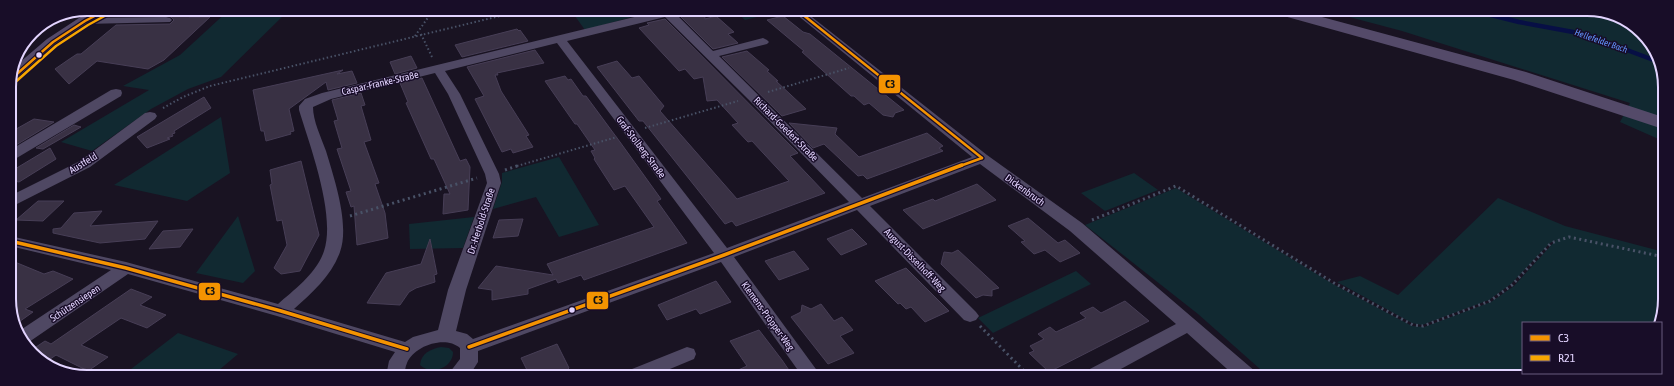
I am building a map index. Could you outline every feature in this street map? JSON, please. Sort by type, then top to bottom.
[{"type":"main road","points":[[17,74],[44,50],[95,16]]},
{"type":"main road","points":[[1300,16],[1520,76],[1658,122]]},
{"type":"street","name":"Caspar-Franke-Straße","points":[[281,311],[309,286],[323,268],[333,251],[335,221],[306,106],[317,99],[326,96],[653,16]]},
{"type":"street","name":"Richard-Goedert-Straße","points":[[677,16],[710,55],[861,204]]},
{"type":"street","name":"Dickenbruch","points":[[804,16],[982,158],[1076,227],[1241,370]]},
{"type":"street","points":[[85,21],[166,20]]},
{"type":"street","name":"Graf-Stolberg-Straße","points":[[560,39],[724,255]]},
{"type":"street","points":[[710,55],[763,42]]},
{"type":"street","name":"Dr.-Herbold-Straße","points":[[438,69],[454,94],[492,174],[494,183],[457,290],[446,335]]},
{"type":"street","points":[[16,152],[116,93]]},
{"type":"street","name":"Austfeld","points":[[16,199],[85,164],[150,116]]},
{"type":"street","points":[[469,347],[724,255],[982,158]]},
{"type":"street","name":"August-Disselhoff-Weg","points":[[861,204],[970,316]]},
{"type":"street","points":[[16,242],[126,268],[281,311],[407,349]]},
{"type":"street","name":"Klemens-Pröpper-Weg","points":[[724,255],[808,370]]},
{"type":"street","name":"Schützensiepen","points":[[26,335],[126,268]]},
{"type":"street","points":[[1104,370],[1188,325]]},
{"type":"street","points":[[395,370],[399,358],[407,349],[426,339],[446,335],[463,340],[469,347],[471,353],[466,367],[463,370]]},
{"type":"street","points":[[648,370],[687,354]]},
{"type":"path","points":[[415,36],[429,16]]},
{"type":"path","points":[[150,116],[183,97],[210,86],[499,16]]},
{"type":"path","points":[[421,34],[438,69]]},
{"type":"path","points":[[335,221],[863,63]]},
{"type":"path","points":[[1076,227],[1176,186],[1334,283],[1413,325],[1423,326],[1490,301],[1512,285],[1552,243],[1569,237],[1658,255]]},
{"type":"path","points":[[970,316],[1023,370]]},
{"type":"shaded area","points":[[222,16],[283,16],[221,77],[188,89],[151,109],[92,151],[61,142],[149,90],[123,86],[180,55]]},
{"type":"shaded area","points":[[575,16],[632,17],[585,30]]},
{"type":"shaded area","points":[[741,16],[761,16],[745,20]]},
{"type":"shaded area","points":[[1346,16],[1592,16],[1614,21],[1623,25],[1637,37],[1651,55],[1657,73],[1658,139],[1620,122],[1630,103],[1402,31]]},
{"type":"shaded area","points":[[221,117],[230,173],[187,201],[114,185]]},
{"type":"shaded area","points":[[559,157],[599,225],[559,237],[536,197],[493,209],[502,182],[502,173]]},
{"type":"shaded area","points":[[1134,173],[1158,190],[1105,211],[1081,193]]},
{"type":"shaded area","points":[[1176,188],[1333,284],[1412,326],[1424,327],[1491,302],[1514,286],[1556,240],[1550,243],[1511,284],[1489,300],[1422,325],[1412,323],[1337,282],[1360,276],[1398,295],[1498,198],[1565,226],[1658,250],[1657,313],[1654,322],[1522,322],[1522,370],[1261,370],[1198,314],[1085,225]]},
{"type":"shaded area","points":[[238,216],[255,271],[243,283],[196,273]]},
{"type":"shaded area","points":[[474,217],[463,248],[410,249],[409,224]]},
{"type":"shaded area","points":[[1076,271],[1091,284],[993,333],[978,318]]},
{"type":"shaded area","points":[[178,333],[238,354],[219,370],[130,370]]},
{"type":"shaded area","points":[[441,347],[449,348],[453,352],[452,358],[445,366],[441,369],[430,370],[420,365],[422,357],[427,352]]},
{"type":"building","points":[[166,16],[210,17],[164,60],[148,69],[97,61],[69,84],[55,69],[77,54],[81,54],[116,25],[170,24],[174,20],[171,17]]},
{"type":"building","points":[[680,16],[705,16],[705,19],[716,16],[734,32],[728,34],[738,43],[713,49]]},
{"type":"building","points":[[783,16],[803,32],[810,34],[904,110],[895,113],[893,117],[883,115],[869,103],[864,105],[854,96],[851,96],[802,52],[804,51],[767,20]]},
{"type":"building","points":[[665,19],[798,153],[790,156],[825,193],[736,226],[732,221],[725,224],[643,121],[639,121],[597,67],[617,61],[632,78],[639,76],[664,106],[660,111],[737,199],[789,181],[752,141],[748,142],[732,125],[738,123],[717,100],[707,101],[703,77],[694,79],[685,69],[679,71],[639,28],[649,25],[647,23]]},
{"type":"building","points":[[517,29],[519,31],[520,30],[528,41],[462,57],[455,45]]},
{"type":"building","points":[[535,50],[544,63],[497,73],[498,75],[495,75],[501,91],[529,135],[526,136],[533,147],[513,153],[511,149],[502,152],[475,99],[484,96],[467,67]]},
{"type":"building","points":[[747,51],[769,70],[767,71],[778,81],[776,81],[806,109],[782,116],[722,57]]},
{"type":"building","points":[[411,56],[417,68],[395,74],[390,62]]},
{"type":"building","points":[[343,70],[337,74],[352,71],[357,83],[328,90],[326,82],[289,109],[294,131],[290,132],[291,134],[266,141],[264,131],[261,131],[253,90]]},
{"type":"building","points":[[565,76],[568,80],[571,79],[583,96],[586,96],[620,142],[661,199],[657,201],[687,243],[584,280],[581,275],[558,283],[556,279],[528,289],[528,294],[492,300],[492,290],[478,288],[496,266],[553,275],[547,264],[654,227],[625,186],[614,190],[594,159],[595,158],[591,151],[595,150],[545,81]]},
{"type":"building","points":[[422,78],[460,161],[466,159],[470,167],[468,210],[443,214],[444,194],[450,194],[434,159],[431,159],[406,103],[408,102],[400,83]]},
{"type":"building","points":[[361,93],[365,105],[361,106],[371,140],[364,142],[379,183],[375,184],[385,213],[388,238],[357,245],[354,206],[351,207],[346,192],[351,191],[337,149],[342,148],[334,121],[338,120],[332,100]]},
{"type":"building","points":[[204,97],[211,108],[174,131],[175,133],[172,134],[173,136],[167,138],[170,139],[147,148],[137,137]]},
{"type":"building","points":[[34,119],[54,122],[16,145],[16,129]]},
{"type":"building","points":[[789,123],[837,128],[835,134],[859,157],[927,133],[943,146],[939,148],[943,151],[867,179],[863,175],[858,176],[824,144],[813,148]]},
{"type":"building","points":[[74,125],[81,127],[43,149],[36,148]]},
{"type":"building","points":[[50,148],[56,159],[19,182],[16,181],[16,168]]},
{"type":"building","points":[[301,161],[319,235],[300,271],[281,274],[274,268],[287,245],[282,220],[277,221],[270,185],[272,184],[270,170]]},
{"type":"building","points":[[977,184],[996,200],[923,229],[903,210],[933,199],[935,201]]},
{"type":"building","points":[[38,201],[64,201],[43,221],[16,220]]},
{"type":"building","points":[[102,211],[90,226],[158,221],[145,239],[100,243],[53,233],[53,229],[61,228],[74,213]]},
{"type":"building","points":[[1028,218],[1058,243],[1065,240],[1080,253],[1060,262],[1045,250],[1034,254],[1021,242],[1025,241],[1008,226]]},
{"type":"building","points":[[523,219],[518,236],[493,238],[499,220]]},
{"type":"building","points":[[193,229],[180,247],[149,249],[163,231]]},
{"type":"building","points":[[852,229],[867,244],[841,255],[827,239]]},
{"type":"building","points":[[430,239],[437,274],[434,275],[435,282],[416,288],[409,292],[400,305],[367,303],[386,273],[421,264]]},
{"type":"building","points":[[958,250],[999,288],[992,290],[992,296],[983,295],[976,298],[941,264],[944,252],[952,253]]},
{"type":"building","points":[[794,251],[809,269],[779,280],[765,261]]},
{"type":"building","points":[[16,262],[44,274],[53,271],[73,279],[25,309],[33,312],[20,321],[17,313],[16,299]]},
{"type":"building","points":[[906,268],[949,311],[925,322],[911,307],[906,309],[900,303],[898,304],[875,281]]},
{"type":"building","points":[[716,281],[731,302],[700,314],[696,309],[667,320],[658,305]]},
{"type":"building","points":[[131,289],[152,297],[140,305],[166,315],[147,328],[121,318],[81,345],[108,357],[89,370],[86,370],[56,355],[49,360],[35,347],[45,341],[51,344]]},
{"type":"building","points":[[1125,301],[1149,321],[1053,370],[1047,370],[1029,353],[1034,351],[1030,346],[1044,339],[1038,334],[1050,327],[1056,332],[1086,318],[1080,313],[1093,307],[1101,313]]},
{"type":"building","points":[[821,304],[834,321],[842,317],[853,330],[840,336],[854,353],[828,364],[791,317],[801,312],[802,305],[811,309]]},
{"type":"building","points":[[759,330],[789,370],[738,370],[747,366],[730,341]]},
{"type":"building","points":[[557,344],[569,368],[567,370],[527,370],[521,358]]},
{"type":"waterway","name":"Hellefelder Bach","points":[[1495,16],[1584,34],[1653,60]]},
{"type":"transit line","name":"C3","points":[[17,74],[53,42],[95,16]]},
{"type":"transit line","name":"R21","points":[[16,81],[56,46],[104,16]]},
{"type":"transit line","name":"C3","points":[[804,16],[982,158]]},
{"type":"transit line","name":"C3","points":[[469,347],[724,255],[982,158]]},
{"type":"transit line","name":"C3","points":[[16,242],[126,268],[281,311],[407,349]]}]
